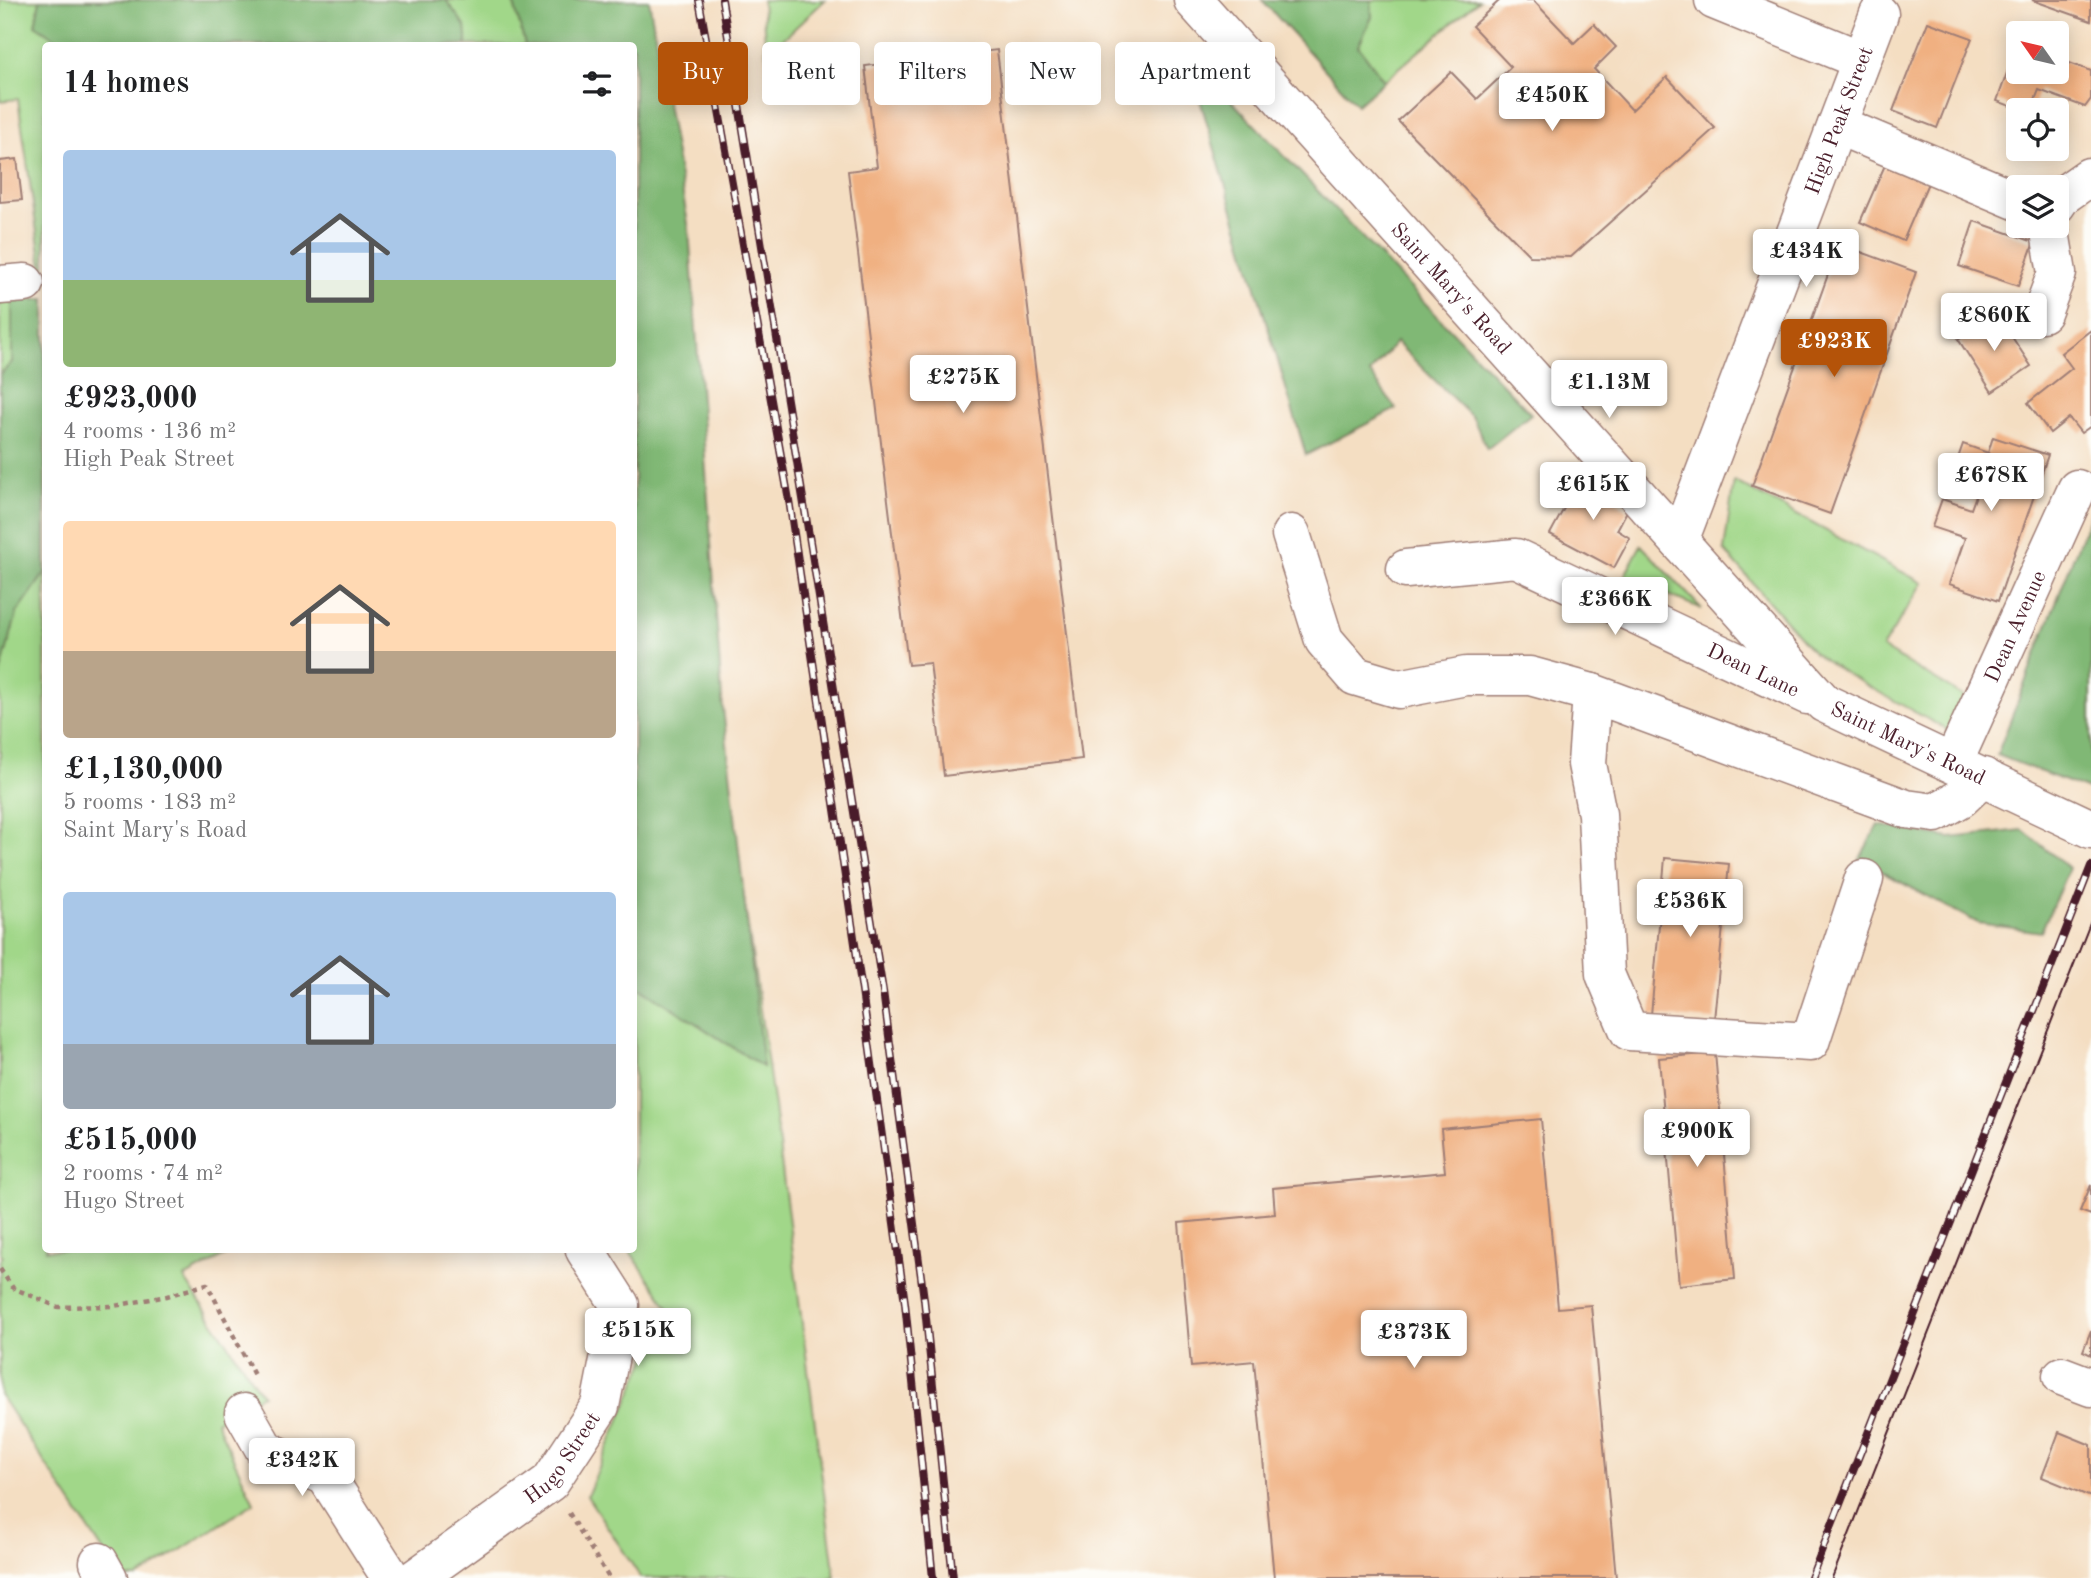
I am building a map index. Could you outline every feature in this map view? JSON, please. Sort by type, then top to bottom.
[{"type":"street","name":"Saint Mary's Road","points":[[1193,0],[1824,703],[2091,829]]},
{"type":"street","points":[[1714,0],[1861,60]]},
{"type":"street","name":"High Peak Street","points":[[1678,541],[1879,14]]},
{"type":"street","points":[[1837,125],[2006,196]]},
{"type":"street","points":[[2069,191],[2089,177]]},
{"type":"street","points":[[2042,313],[2057,273],[2051,243]]},
{"type":"street","name":"Dean Avenue","points":[[1968,770],[2077,489]]},
{"type":"street","points":[[1291,534],[1324,640],[1355,676],[1399,690],[1466,676],[1530,676],[1592,693],[1906,809],[1935,813],[1961,798],[1968,770]]},
{"type":"street","name":"Dean Lane","points":[[1406,569],[1516,558],[1824,703]]},
{"type":"street","points":[[1592,693],[1587,764],[1597,814],[1605,974],[1629,1031],[1810,1042],[1864,879]]},
{"type":"street","name":"Hugo Street","points":[[416,1578],[550,1482],[600,1406],[620,1305],[587,1253]]},
{"type":"street","points":[[250,1396],[265,1450],[326,1476],[391,1578]]},
{"type":"path","points":[[0,1269],[13,1288],[58,1307],[114,1306],[166,1296],[207,1284],[250,1396]]},
{"type":"path","points":[[550,1482],[609,1578]]},
{"type":"green space","points":[[0,0],[614,0],[621,42],[42,42],[42,266],[18,99],[0,101]]},
{"type":"green space","points":[[40,0],[446,0],[465,26],[467,42],[61,42],[35,25]]},
{"type":"green space","points":[[513,0],[649,0],[658,52],[658,105],[667,105],[689,229],[722,699],[763,1067],[637,985],[637,42],[524,42]]},
{"type":"green space","points":[[762,0],[825,0],[780,42],[765,42]]},
{"type":"green space","points":[[1262,0],[1371,0],[1372,17],[1358,46],[1384,81],[1357,105]]},
{"type":"green space","points":[[1371,0],[1479,0],[1384,81],[1358,46],[1372,17]]},
{"type":"green space","points":[[1202,105],[1236,105],[1531,414],[1487,449],[1473,418],[1396,342],[1370,373],[1396,409],[1306,455]]},
{"type":"green space","points":[[637,154],[774,1107],[835,1578],[641,1578],[587,1496],[668,1307],[631,1253],[637,1253]]},
{"type":"green space","points":[[42,299],[42,1253],[230,1253],[184,1278],[262,1395],[216,1421],[254,1503],[137,1578],[121,1578],[0,1395],[0,1259],[3,1257],[0,1251],[0,302]]},
{"type":"green space","points":[[42,299],[42,577],[17,613],[0,674],[0,375],[12,362],[12,301]]},
{"type":"green space","points":[[1734,481],[1923,583],[1882,648],[1968,699],[1949,731],[1846,674],[1813,652],[1724,550]]},
{"type":"green space","points":[[2091,512],[2091,791],[1997,755]]},
{"type":"green space","points":[[1641,545],[1702,609],[1624,577]]},
{"type":"green space","points":[[1878,825],[1950,838],[2023,830],[2069,868],[2041,932],[1978,923],[1859,860]]},
{"type":"building","points":[[1500,0],[1533,0],[1574,43],[1594,24],[1616,47],[1594,69],[1632,110],[1667,77],[1715,128],[1571,257],[1530,256],[1398,121],[1451,72],[1477,99],[1511,67],[1472,26]]},
{"type":"building","points":[[2032,0],[2091,0],[2091,21]]},
{"type":"building","points":[[1928,22],[1972,38],[1937,128],[1893,111]]},
{"type":"building","points":[[997,50],[1082,759],[944,776],[930,663],[908,665],[848,171],[877,167],[865,66],[874,65],[874,105],[991,105],[991,51]]},
{"type":"building","points":[[2069,63],[2091,71],[2091,99],[2085,107],[2069,101],[2069,98],[2061,98],[2039,90],[2036,98],[2006,98],[2006,104],[1997,101],[2006,76],[2006,84],[2069,84]]},
{"type":"building","points":[[17,159],[22,200],[0,202],[0,161]]},
{"type":"building","points":[[1885,165],[1928,183],[1903,241],[1860,222]]},
{"type":"building","points":[[1974,221],[2006,232],[2006,238],[2023,238],[2034,242],[2018,286],[1959,266]]},
{"type":"building","points":[[1839,244],[1916,272],[1830,514],[1752,486]]},
{"type":"building","points":[[1997,314],[2031,366],[1992,392],[1958,339]]},
{"type":"building","points":[[2091,330],[2091,426],[2081,433],[2069,418],[2050,433],[2028,403],[2072,368],[2061,353]]},
{"type":"building","points":[[1993,437],[2048,455],[1998,601],[1949,584],[1965,538],[1932,527],[1942,499],[1971,509],[1979,487],[1951,478],[1963,444],[1988,453]]},
{"type":"building","points":[[1585,470],[1627,511],[1617,530],[1630,538],[1614,568],[1550,534]]},
{"type":"building","points":[[1665,858],[1729,864],[1714,1020],[1651,1015]]},
{"type":"building","points":[[1715,1053],[1735,1279],[1679,1285],[1659,1058]]},
{"type":"building","points":[[1541,1119],[1558,1308],[1591,1305],[1616,1578],[1274,1578],[1254,1361],[1191,1367],[1179,1223],[1275,1214],[1273,1188],[1445,1172],[1441,1129]]},
{"type":"building","points":[[2091,1185],[2091,1215],[2080,1211]]},
{"type":"building","points":[[2091,1330],[2091,1355],[2083,1351]]},
{"type":"building","points":[[2059,1432],[2091,1445],[2091,1497],[2042,1477]]},
{"type":"tram line","points":[[1832,1578],[2091,921]]},
{"type":"railway","points":[[699,0],[789,500],[862,991],[905,1303],[933,1578]]},
{"type":"railway","points":[[722,0],[883,991],[924,1299],[953,1578]]},
{"type":"railway","points":[[1811,1578],[2091,866]]}]
